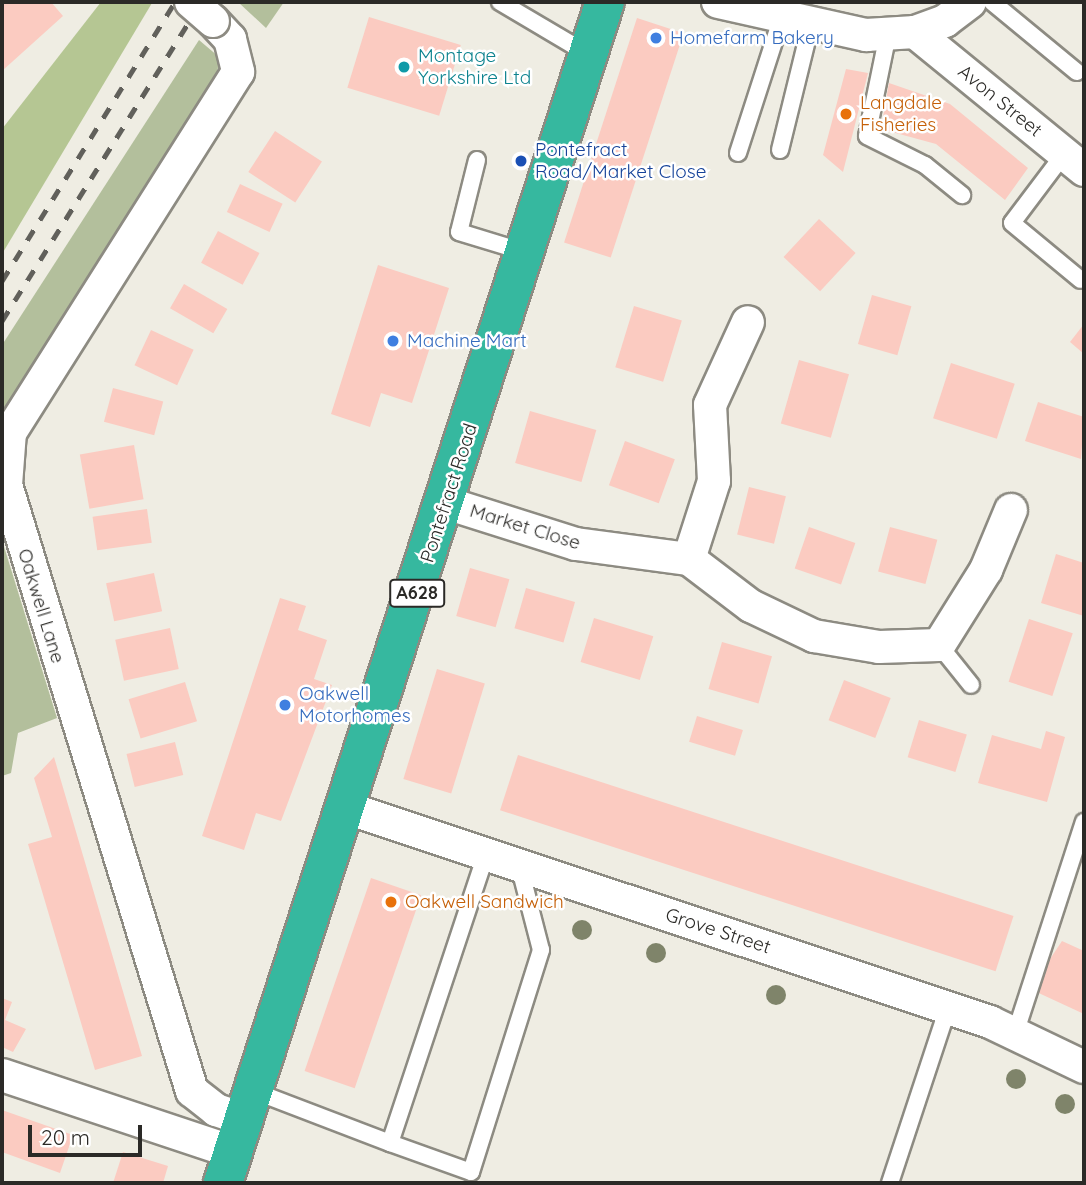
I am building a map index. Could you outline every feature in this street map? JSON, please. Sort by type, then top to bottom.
[{"type":"highway","name":"Pontefract Road","points":[[238,1136],[446,503],[605,2]]},
{"type":"street","points":[[733,4],[796,21],[902,33],[945,21],[970,2]]},
{"type":"street","name":"Oakwell Lane","points":[[202,11],[233,45],[237,72],[10,432],[6,485],[192,1091],[216,1110],[238,1136]]},
{"type":"street","name":"Avon Street","points":[[902,33],[1074,162]]},
{"type":"street","points":[[689,559],[714,481],[710,405],[748,322]]},
{"type":"street","name":"Market Close","points":[[446,503],[576,544],[689,559],[751,606],[814,636],[879,647],[939,645]]},
{"type":"street","points":[[939,645],[986,570],[1011,510]]},
{"type":"street","name":"Grove Street","points":[[347,808],[948,1008],[1015,1034],[1084,1066]]},
{"type":"street","points":[[2,1075],[238,1136]]},
{"type":"lane","points":[[500,2],[588,54]]},
{"type":"lane","points":[[992,2],[1077,72]]},
{"type":"lane","points":[[780,150],[796,21]]},
{"type":"lane","points":[[738,153],[796,21]]},
{"type":"lane","points":[[902,33],[867,136],[925,165],[962,195]]},
{"type":"lane","points":[[477,160],[459,232],[526,252]]},
{"type":"lane","points":[[1074,162],[1012,223],[1081,280]]},
{"type":"lane","points":[[939,645],[971,685]]},
{"type":"lane","points":[[1015,1034],[1084,822]]},
{"type":"lane","points":[[390,1143],[486,855]]},
{"type":"lane","points":[[238,1136],[390,1143],[471,1172],[541,950],[519,865]]},
{"type":"lane","points":[[890,1183],[948,1008]]},
{"type":"green space","points":[[101,2],[152,3],[2,254],[2,129]]},
{"type":"green space","points":[[238,2],[284,2],[266,28]]},
{"type":"green space","points":[[199,40],[219,57],[216,86],[2,418],[2,345]]},
{"type":"green space","points":[[2,540],[57,718],[18,733],[11,773],[2,776]]},
{"type":"building","points":[[2,2],[51,2],[63,16],[2,71]]},
{"type":"building","name":"Montage Yorkshire Ltd","points":[[369,17],[461,45],[439,116],[347,88]]},
{"type":"building","points":[[637,18],[684,33],[611,258],[564,242]]},
{"type":"building","name":"Langdale Fisheries","points":[[846,69],[868,73],[843,172],[823,155]]},
{"type":"building","points":[[889,83],[950,104],[1028,168],[1005,200],[936,144],[881,129]]},
{"type":"building","points":[[275,131],[322,161],[295,203],[248,172]]},
{"type":"building","points":[[240,184],[283,204],[269,232],[227,212]]},
{"type":"building","points":[[819,219],[856,253],[820,291],[784,257]]},
{"type":"building","points":[[218,231],[259,253],[243,285],[201,263]]},
{"type":"building","name":"Machine Mart","points":[[378,265],[449,288],[412,403],[381,393],[370,427],[331,414]]},
{"type":"building","points":[[184,284],[227,309],[213,333],[170,308]]},
{"type":"building","points":[[872,295],[911,306],[897,355],[858,344]]},
{"type":"building","points":[[634,306],[682,321],[663,382],[615,367]]},
{"type":"building","points":[[1084,324],[1084,354],[1070,342]]},
{"type":"building","points":[[151,330],[194,350],[177,385],[135,365]]},
{"type":"building","points":[[799,360],[849,374],[831,438],[781,423]]},
{"type":"building","points":[[951,363],[1015,384],[997,439],[933,418]]},
{"type":"building","points":[[113,388],[163,401],[154,435],[104,422]]},
{"type":"building","points":[[1038,402],[1084,417],[1081,459],[1025,441]]},
{"type":"building","points":[[530,411],[596,430],[581,482],[515,463]]},
{"type":"building","points":[[625,441],[675,459],[659,503],[609,485]]},
{"type":"building","points":[[134,445],[144,499],[89,509],[80,455]]},
{"type":"building","points":[[749,487],[786,496],[774,544],[737,535]]},
{"type":"building","points":[[147,509],[152,543],[97,550],[93,517]]},
{"type":"building","points":[[809,527],[855,543],[841,585],[795,569]]},
{"type":"building","points":[[890,527],[937,540],[925,584],[878,571]]},
{"type":"building","points":[[1056,554],[1084,563],[1084,616],[1041,603]]},
{"type":"building","points":[[470,568],[509,579],[496,627],[456,616]]},
{"type":"building","points":[[154,573],[162,611],[114,621],[106,583]]},
{"type":"building","points":[[526,588],[575,602],[563,642],[514,628]]},
{"type":"building","name":"Oakwell Motorhomes","points":[[280,598],[306,606],[298,630],[327,640],[314,679],[332,685],[281,821],[256,813],[244,850],[202,836]]},
{"type":"building","points":[[594,618],[653,636],[640,680],[581,662]]},
{"type":"building","points":[[1029,619],[1073,633],[1052,696],[1009,682]]},
{"type":"building","points":[[170,628],[179,669],[124,681],[115,640]]},
{"type":"building","points":[[722,642],[772,656],[758,703],[708,689]]},
{"type":"building","points":[[437,669],[485,684],[451,794],[403,779]]},
{"type":"building","points":[[844,680],[891,698],[875,738],[829,720]]},
{"type":"building","points":[[185,682],[197,721],[141,738],[129,699]]},
{"type":"building","points":[[697,716],[743,730],[735,756],[689,742]]},
{"type":"building","points":[[919,720],[967,735],[955,772],[908,757]]},
{"type":"building","points":[[1046,731],[1065,737],[1047,802],[978,783],[992,735],[1041,749]]},
{"type":"building","points":[[175,742],[183,775],[135,787],[126,754]]},
{"type":"building","points":[[518,755],[1014,916],[996,971],[500,810]]},
{"type":"building","points":[[54,757],[142,1056],[95,1070],[28,844],[52,837],[34,778]]},
{"type":"building","points":[[371,878],[421,895],[355,1088],[305,1071]]},
{"type":"building","points":[[1062,941],[1084,951],[1084,1014],[1030,989]]},
{"type":"building","points":[[2,998],[12,1002],[5,1020],[26,1029],[13,1052],[2,1047]]},
{"type":"building","points":[[2,1110],[73,1135],[60,1173],[2,1152]]},
{"type":"building","points":[[123,1152],[168,1166],[163,1183],[113,1183]]},
{"type":"railway","points":[[2,281],[175,2]]},
{"type":"railway","points":[[2,321],[201,2]]},
{"type":"place","name":"Homefarm Bakery","points":[[656,38]]},
{"type":"place","name":"Montage Yorkshire Ltd","points":[[404,67]]},
{"type":"place","name":"Langdale Fisheries","points":[[846,114]]},
{"type":"place","name":"Pontefract Road/Market Close","points":[[521,161]]},
{"type":"place","name":"Machine Mart","points":[[393,341]]},
{"type":"place","name":"Oakwell Motorhomes","points":[[285,705]]},
{"type":"place","name":"Oakwell Sandwich","points":[[391,902]]}]
